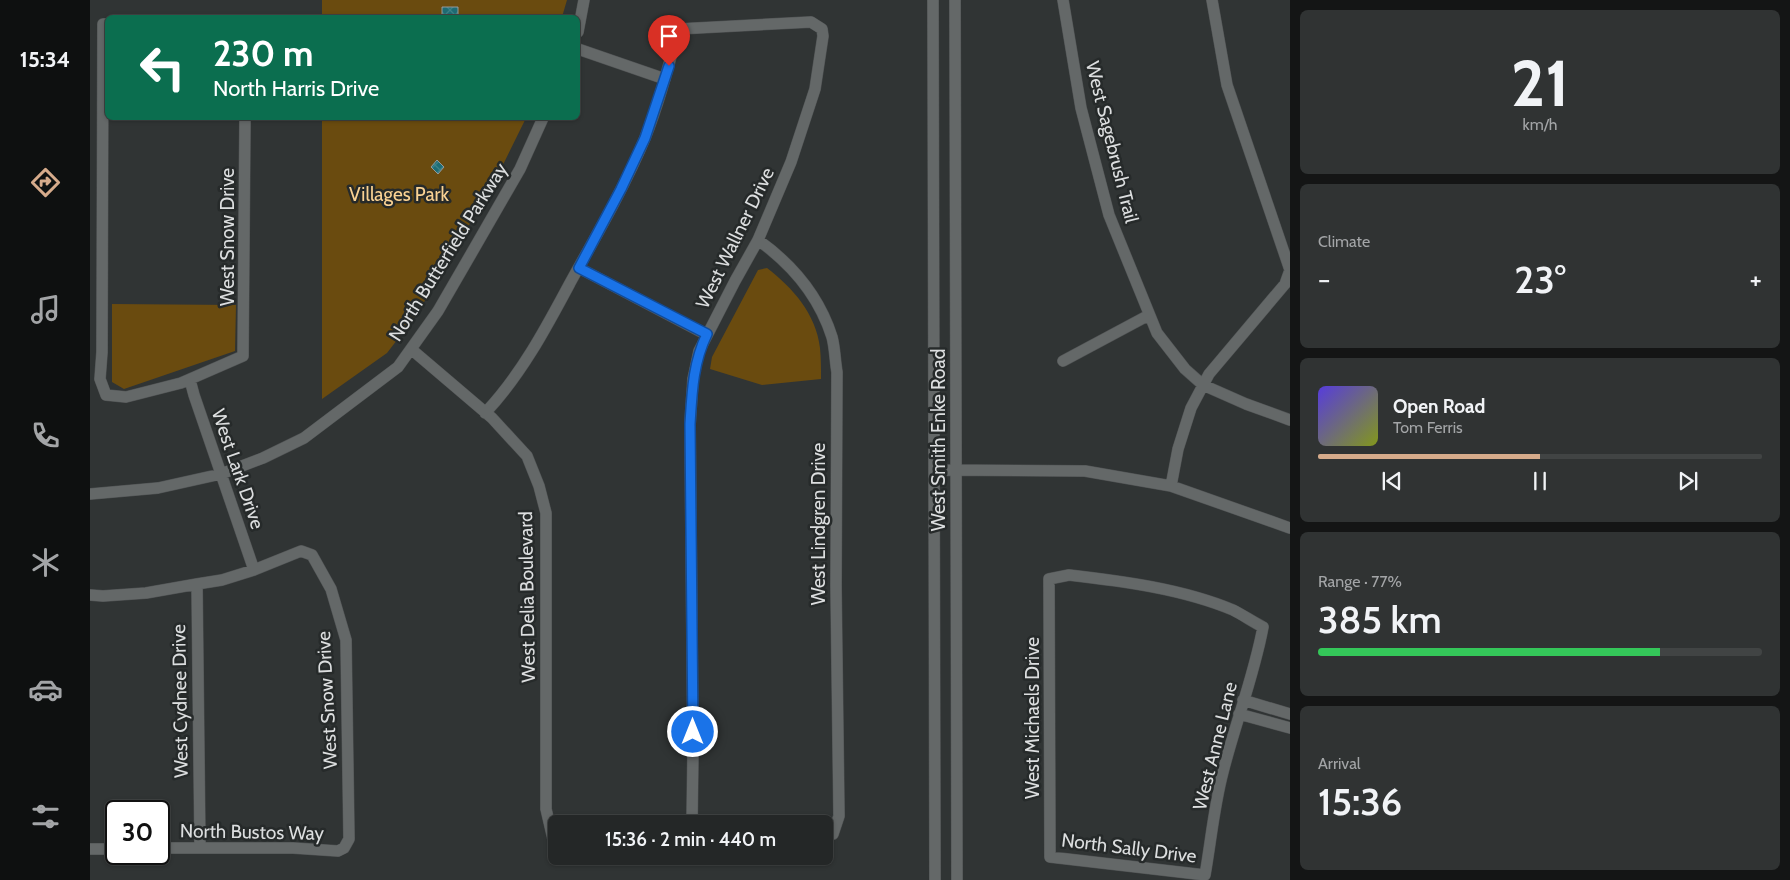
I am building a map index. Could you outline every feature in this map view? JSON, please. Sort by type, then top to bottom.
[{"type":"street","points":[[580,21],[584,0]]},
{"type":"street","name":"West Smith Enke Road","points":[[933,0],[935,880]]},
{"type":"street","name":"West Smith Enke Road","points":[[955,0],[957,880]]},
{"type":"street","name":"West Sagebrush Trail","points":[[1063,0],[1081,108],[1109,215],[1157,333],[1184,368],[1203,385],[1246,404],[1290,420]]},
{"type":"street","points":[[1170,486],[1178,449],[1191,408],[1209,374],[1284,284],[1290,270],[1227,85],[1212,0]]},
{"type":"street","name":"West Wallner Drive","points":[[665,79],[678,30],[811,22],[822,30],[823,36],[815,88],[791,162],[758,240],[699,351],[693,379],[690,424],[692,815]]},
{"type":"street","points":[[105,24],[96,184],[102,352],[100,379],[106,395],[126,397],[190,380]]},
{"type":"street","points":[[485,413],[520,368],[545,329],[579,268],[621,189],[645,138],[665,79],[580,50]]},
{"type":"street","name":"West Snow Drive","points":[[190,380],[243,356],[245,120]]},
{"type":"street","name":"North Butterfield Parkway","points":[[90,494],[158,488],[221,474],[263,458],[304,438],[398,367],[438,311],[520,170],[542,120]]},
{"type":"street","name":"West Lindgren Drive","points":[[758,240],[802,280],[820,309],[832,338],[837,372],[836,586],[839,816],[833,827]]},
{"type":"street","points":[[579,268],[707,334]]},
{"type":"street","points":[[1063,361],[1150,316]]},
{"type":"street","name":"West Delia Boulevard","points":[[411,349],[485,413],[526,456],[539,486],[546,513],[546,809],[548,816]]},
{"type":"street","name":"West Lark Drive","points":[[190,380],[254,570]]},
{"type":"street","points":[[934,470],[1085,471],[1170,486],[1290,528]]},
{"type":"street","name":"West Snow Drive","points":[[254,570],[301,552],[312,555],[331,589],[346,640],[349,839],[344,848]]},
{"type":"street","points":[[90,595],[146,593],[222,580],[254,570]]},
{"type":"street","name":"West Michaels Drive","points":[[1050,857],[1048,579],[1069,575],[1114,580],[1186,595],[1233,611],[1263,627]]},
{"type":"street","name":"West Cydnee Drive","points":[[197,584],[200,847]]},
{"type":"street","name":"West Anne Lane","points":[[1205,875],[1222,774],[1258,652],[1263,627]]},
{"type":"street","points":[[1243,700],[1290,714]]},
{"type":"street","points":[[1239,714],[1290,728]]},
{"type":"street","name":"North Bustos Way","points":[[170,848],[293,848],[338,851],[344,848]]},
{"type":"street","points":[[90,849],[105,849]]},
{"type":"street","name":"North Sally Drive","points":[[1050,857],[1205,875]]},
{"type":"green space","points":[[322,0],[567,0],[563,15],[322,15]]},
{"type":"green space","name":"Villages Park","points":[[322,120],[525,120],[496,179],[417,314],[387,353],[322,399]]},
{"type":"green space","points":[[767,268],[794,293],[814,324],[820,348],[821,379],[762,385],[710,369],[712,357],[758,270]]},
{"type":"green space","points":[[112,304],[236,305],[235,351],[124,389],[112,382]]},
{"type":"building","points":[[442,7],[458,7],[458,15],[442,15]]},
{"type":"building","points":[[437,160],[444,167],[438,174],[431,167]]},
{"type":"route","points":[[669,66],[645,138],[621,189],[579,268],[707,334],[699,351],[693,379],[690,424],[693,732]]}]
